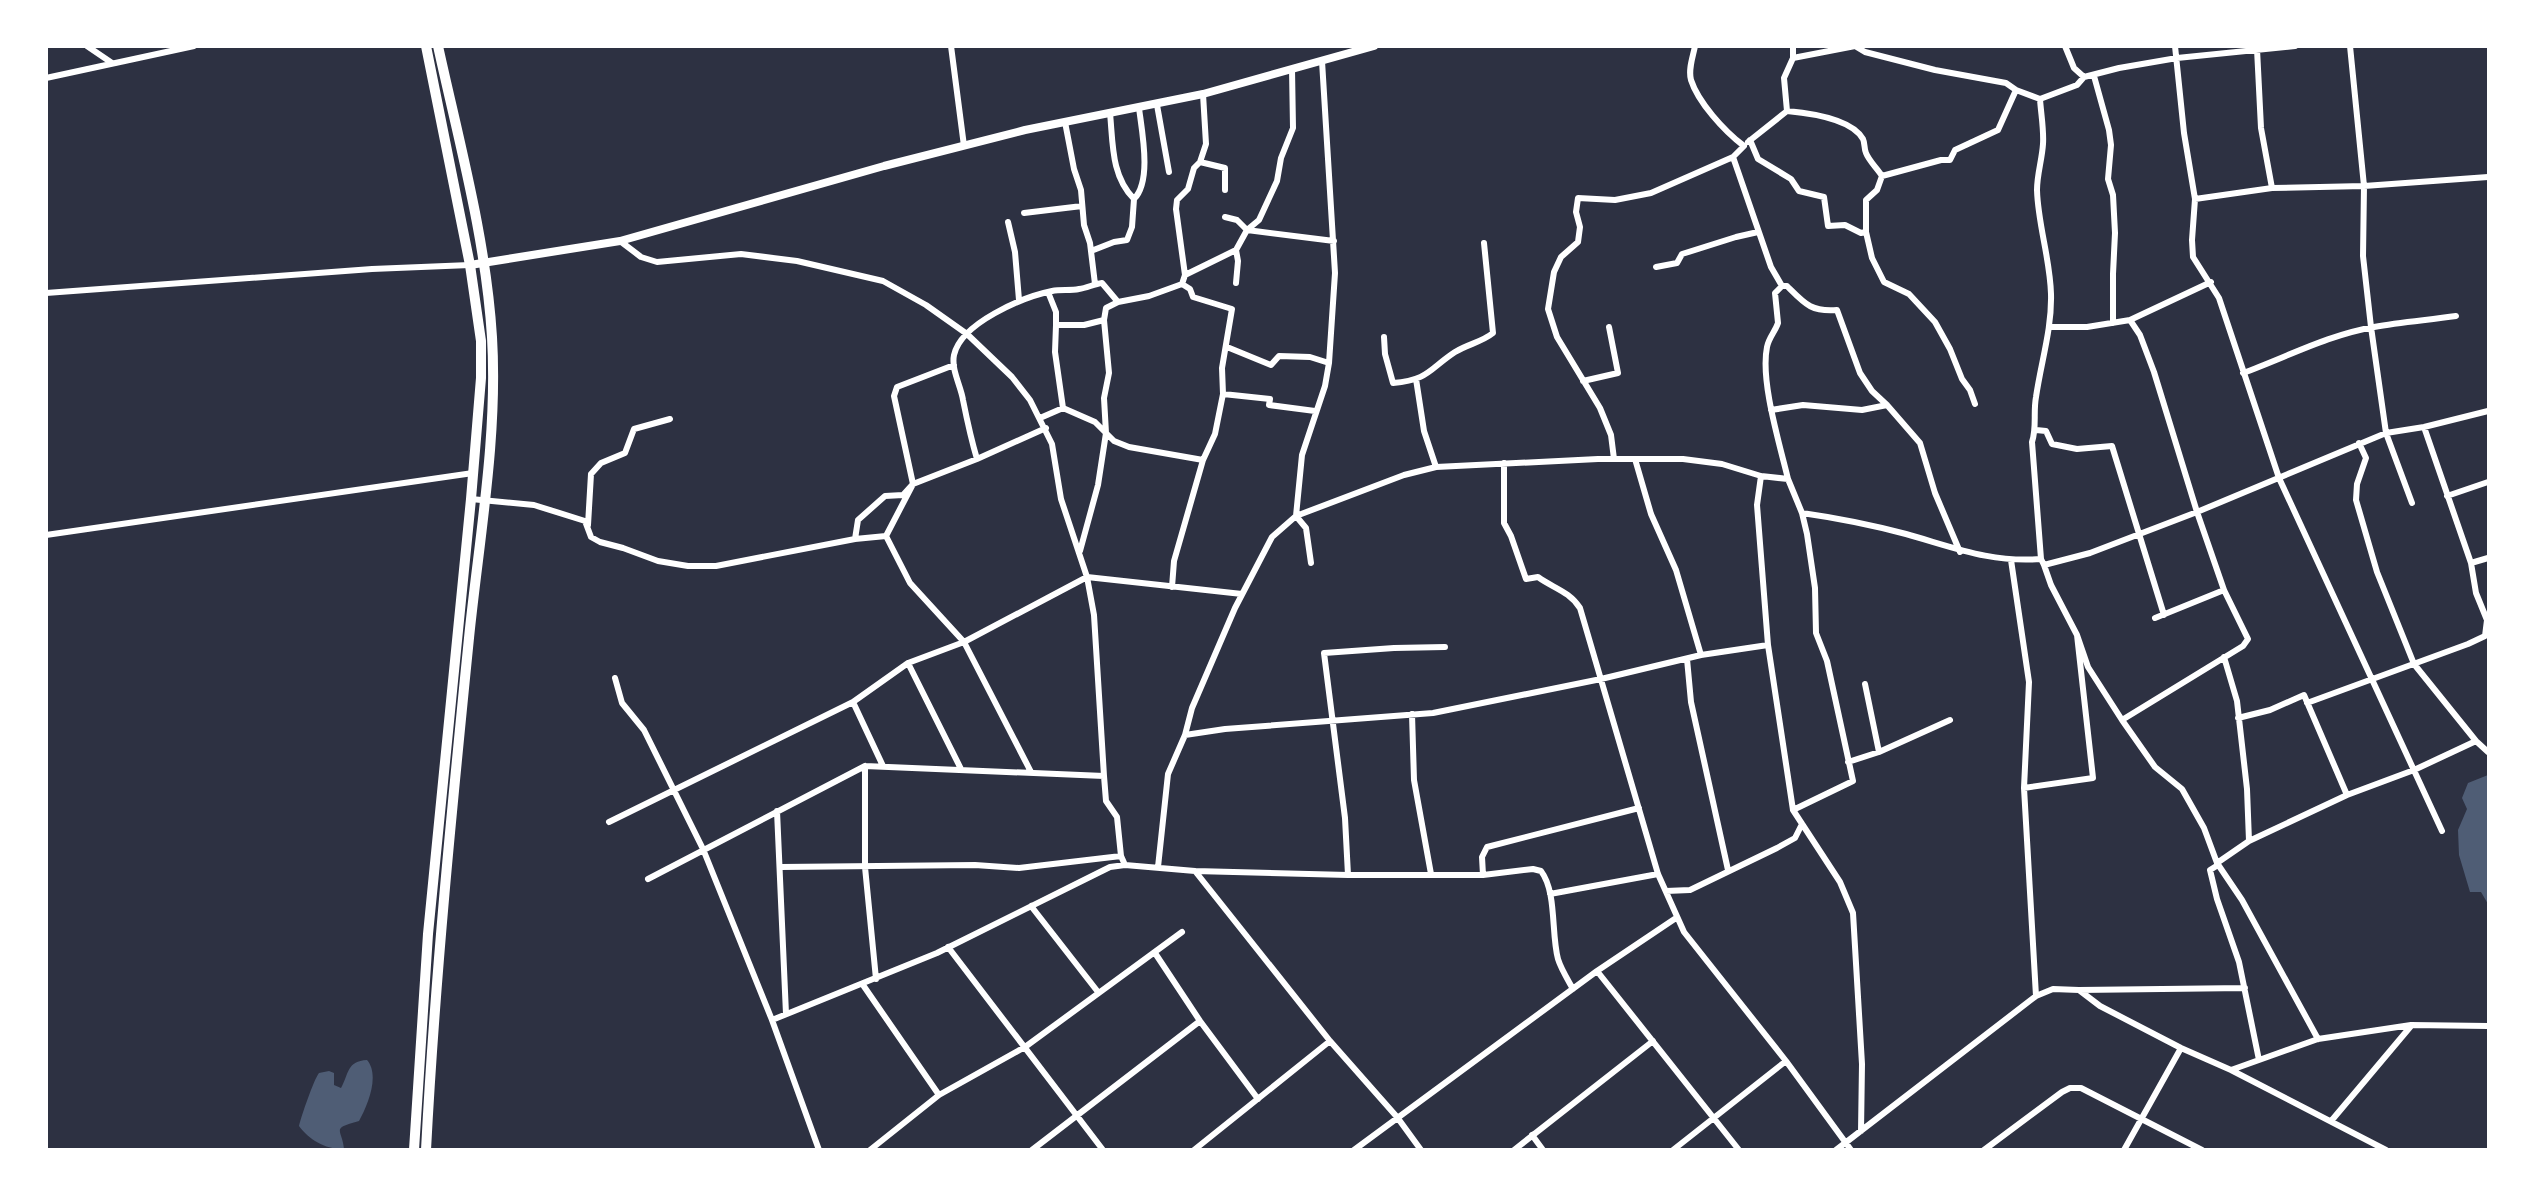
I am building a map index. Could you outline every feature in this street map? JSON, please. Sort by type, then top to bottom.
[{"type":"highway","points":[[414,1149],[428,934],[481,378],[481,341],[470,264],[426,46]]},
{"type":"highway","points":[[426,1149],[439,938],[489,447],[492,338],[485,264],[438,46]]},
{"type":"highway","points":[[476,446],[489,447]]},
{"type":"street","points":[[87,46],[112,63]]},
{"type":"street","points":[[46,78],[194,46]]},
{"type":"street","points":[[951,46],[964,146]]},
{"type":"street","points":[[46,293],[372,269],[485,264],[620,241],[884,166],[1065,122],[1203,94],[1322,61],[1349,50],[1374,46]]},
{"type":"street","points":[[1695,46],[1690,71],[1702,105],[1711,111],[1726,133],[1744,146]]},
{"type":"street","points":[[1787,111],[1784,78],[1793,58],[1793,46]]},
{"type":"street","points":[[1793,58],[1855,46],[1865,52],[1935,70],[2006,83],[2016,90],[2040,99],[2076,85],[2084,77],[2119,68],[2176,58],[2257,48],[2295,46]]},
{"type":"street","points":[[2065,46],[2074,68],[2084,77]]},
{"type":"street","points":[[2175,46],[2184,133],[2195,199],[2193,257],[2200,271],[2211,282],[2219,298],[2279,478],[2442,831]]},
{"type":"street","points":[[2350,46],[2364,186],[2363,256],[2371,327],[2386,433],[2412,503]]},
{"type":"street","points":[[2257,48],[2261,128],[2272,188]]},
{"type":"street","points":[[1311,563],[1306,528],[1296,516],[1302,455],[1325,386],[1329,363],[1335,273],[1326,156],[1322,61]]},
{"type":"street","points":[[1185,275],[1236,250],[1247,230],[1259,220],[1277,181],[1281,158],[1293,129],[1292,69]]},
{"type":"street","points":[[2094,76],[2111,145],[2108,179],[2113,195],[2115,233],[2114,323]]},
{"type":"street","points":[[1882,176],[1941,160],[1950,160],[1955,150],[1998,130],[2016,90]]},
{"type":"street","points":[[1182,284],[1185,275],[1176,223],[1177,200],[1188,189],[1194,168],[1200,162],[1206,144],[1203,94]]},
{"type":"street","points":[[2040,99],[2043,145],[2037,190],[2043,240],[2049,261],[2050,327],[2035,400],[2036,430],[2031,442],[2043,562],[2051,585],[2077,635],[2088,667],[2155,767],[2182,789],[2204,828],[2218,864],[2242,900],[2318,1039]]},
{"type":"street","points":[[1157,105],[1169,171]]},
{"type":"street","points":[[1091,251],[1114,242],[1127,240],[1132,227],[1134,199],[1145,167],[1139,108]]},
{"type":"street","points":[[1614,459],[1611,435],[1600,408],[1557,337],[1548,309],[1554,272],[1562,256],[1578,242],[1580,227],[1576,212],[1578,198],[1615,200],[1651,193],[1733,157],[1750,140],[1787,111],[1822,114],[1833,121],[1849,125],[1863,139],[1866,153],[1882,176]]},
{"type":"street","points":[[1110,113],[1116,172],[1121,183],[1134,199]]},
{"type":"street","points":[[1065,122],[1074,169],[1082,190],[1084,225],[1091,251],[1095,284]]},
{"type":"street","points":[[1750,140],[1758,159],[1791,179],[1799,191],[1824,197],[1828,226],[1845,225],[1861,233],[1866,232]]},
{"type":"street","points":[[1733,157],[1771,267],[1782,286]]},
{"type":"street","points":[[1200,162],[1225,168],[1225,190]]},
{"type":"street","points":[[1882,176],[1877,190],[1866,200],[1866,232],[1872,258],[1884,282],[1909,294],[1935,322],[1975,404]]},
{"type":"street","points":[[2195,199],[2272,188],[2364,186],[2488,177]]},
{"type":"street","points":[[1024,213],[1082,206]]},
{"type":"street","points":[[1225,217],[1237,220],[1247,230],[1334,241]]},
{"type":"street","points":[[1008,222],[1015,252],[1018,300]]},
{"type":"street","points":[[1656,267],[1677,263],[1682,254],[1758,232]]},
{"type":"street","points":[[620,241],[641,257],[657,262],[741,255],[796,261],[883,281],[926,305],[967,334],[1012,377],[1046,428],[1056,459],[1061,499],[1087,577],[1094,615],[1106,801],[1117,817],[1121,856],[1125,865]]},
{"type":"street","points":[[1384,337],[1384,354],[1393,383],[1416,379],[1431,372],[1454,353],[1484,340],[1493,333],[1484,243]]},
{"type":"street","points":[[1236,250],[1238,261],[1236,283]]},
{"type":"street","points":[[2050,327],[2087,327],[2130,320],[2211,282]]},
{"type":"street","points":[[977,459],[966,422],[963,399],[954,365],[954,353],[967,334],[1018,300],[1048,292],[1080,289],[1095,284],[1105,285],[1118,303]]},
{"type":"street","points":[[1079,552],[1098,485],[1106,433],[1104,398],[1108,373],[1104,320],[1106,308],[1182,284]]},
{"type":"street","points":[[1172,587],[1174,561],[1203,460],[1215,434],[1223,394],[1222,368],[1232,309],[1193,297],[1190,289],[1182,284]]},
{"type":"street","points":[[1782,286],[1787,286],[1819,312],[1837,310],[1860,372],[1872,391],[1920,443],[1935,493],[1960,552]]},
{"type":"street","points":[[1782,286],[1775,293],[1778,323],[1771,334],[1766,350],[1771,410],[1788,479],[1802,513],[1815,588],[1816,633],[1827,661],[1852,783],[1793,810]]},
{"type":"street","points":[[1048,292],[1056,312],[1055,352],[1063,408]]},
{"type":"street","points":[[2243,373],[2285,358],[2314,344],[2371,327],[2456,316]]},
{"type":"street","points":[[1056,325],[1084,325],[1104,320]]},
{"type":"street","points":[[2122,720],[2243,646],[2247,639],[2224,590],[2146,349],[2130,320]]},
{"type":"street","points":[[1584,381],[1618,374],[1609,327]]},
{"type":"street","points":[[1227,347],[1271,365],[1279,356],[1310,357],[1329,363]]},
{"type":"street","points":[[886,536],[913,484],[894,396],[897,387],[954,365]]},
{"type":"street","points":[[1416,379],[1424,430],[1436,467]]},
{"type":"street","points":[[1223,394],[1270,399],[1269,405],[1315,411]]},
{"type":"street","points":[[1771,410],[1803,405],[1862,410],[1887,405]]},
{"type":"street","points":[[1040,418],[1063,408],[1095,422],[1114,441],[1129,447],[1203,460]]},
{"type":"street","points":[[1802,513],[1907,535],[1960,552],[2011,560],[2043,562],[2090,553],[2197,512],[2386,433],[2424,427],[2488,411]]},
{"type":"street","points":[[587,528],[591,474],[601,463],[625,453],[634,429],[670,419]]},
{"type":"street","points":[[2307,703],[2469,644],[2485,636],[2487,620],[2476,593],[2472,563],[2424,427]]},
{"type":"street","points":[[855,539],[858,520],[885,496],[903,495],[913,484],[1046,428]]},
{"type":"street","points":[[2036,430],[2046,431],[2052,444],[2077,449],[2112,446],[2164,615]]},
{"type":"street","points":[[2359,443],[2366,458],[2366,465],[2357,484],[2356,500],[2377,572],[2414,664],[2476,741],[2488,752]]},
{"type":"street","points":[[1158,867],[1168,774],[1185,735],[1192,708],[1242,594],[1272,537],[1296,516],[1404,475],[1436,467],[1614,459],[1683,459],[1722,464],[1761,476],[1788,479]]},
{"type":"street","points":[[1635,459],[1652,514],[1676,570],[1701,655]]},
{"type":"street","points":[[1504,463],[1504,523],[1526,579],[1538,577],[1573,598],[1580,608],[1658,874],[1676,918],[1684,932],[1786,1060],[1851,1149]]},
{"type":"street","points":[[46,535],[473,473]]},
{"type":"street","points":[[1761,476],[1757,505],[1768,645],[1793,810],[1840,882],[1853,913],[1862,1064],[1861,1131]]},
{"type":"street","points":[[2447,496],[2488,482]]},
{"type":"street","points":[[471,500],[534,506],[585,521],[591,537],[600,542],[645,557],[688,566],[708,567],[855,539],[886,536]]},
{"type":"street","points":[[886,536],[910,583],[964,642],[1031,772]]},
{"type":"street","points":[[2472,563],[2488,558]]},
{"type":"street","points":[[2011,560],[2029,682],[2024,788],[2036,996]]},
{"type":"street","points":[[609,822],[853,702],[908,663],[964,642],[1087,577],[1242,594]]},
{"type":"street","points":[[2155,618],[2224,590]]},
{"type":"street","points":[[2024,788],[2093,778],[2077,635]]},
{"type":"street","points":[[1185,735],[1225,729],[1460,708],[1601,679],[1701,655],[1768,645]]},
{"type":"street","points":[[1348,875],[1345,818],[1324,653],[1445,647]]},
{"type":"street","points":[[2224,657],[2232,679],[2238,718],[2247,789],[2249,841]]},
{"type":"street","points":[[1687,659],[1691,702],[1728,870]]},
{"type":"street","points":[[908,663],[961,769]]},
{"type":"street","points":[[615,678],[622,703],[644,730],[703,849],[772,1020],[819,1149]]},
{"type":"street","points":[[1865,684],[1880,752]]},
{"type":"street","points":[[2238,718],[2270,710],[2304,695],[2347,795]]},
{"type":"street","points":[[853,702],[883,766]]},
{"type":"street","points":[[1412,714],[1414,780],[1431,874]]},
{"type":"street","points":[[1848,762],[1880,752],[1950,720]]},
{"type":"street","points":[[2259,1060],[2245,988],[2210,870],[2249,841],[2347,795],[2414,770],[2476,741]]},
{"type":"street","points":[[648,879],[865,766],[1104,776]]},
{"type":"street","points":[[865,766],[865,867],[876,979]]},
{"type":"street","points":[[1483,875],[1482,856],[1487,847],[1638,808]]},
{"type":"street","points":[[777,811],[786,1014]]},
{"type":"street","points":[[1666,891],[1690,890],[1795,838],[1802,824]]},
{"type":"street","points":[[781,867],[975,865],[1019,868],[1121,856]]},
{"type":"street","points":[[772,1020],[876,979],[948,947],[1100,870],[1125,865],[1195,871],[1348,875],[1483,875],[1541,870],[1550,894],[1558,960],[1573,989]]},
{"type":"street","points":[[1195,871],[1330,1041],[1421,1149]]},
{"type":"street","points":[[1550,894],[1658,874]]},
{"type":"street","points":[[1031,906],[1098,992]]},
{"type":"street","points":[[1354,1149],[1597,971],[1676,918]]},
{"type":"street","points":[[870,1149],[939,1095],[1025,1047],[1182,932]]},
{"type":"street","points":[[948,947],[1103,1149]]},
{"type":"street","points":[[1155,953],[1200,1021],[1258,1099]]},
{"type":"street","points":[[1597,971],[1739,1149]]},
{"type":"street","points":[[863,984],[939,1095]]},
{"type":"street","points":[[1836,1149],[2036,996],[2053,988],[2079,990],[2245,988]]},
{"type":"street","points":[[2079,990],[2100,1006],[2181,1048],[2231,1070],[2386,1149]]},
{"type":"street","points":[[1032,1149],[1200,1021]]},
{"type":"street","points":[[2332,1120],[2411,1025]]},
{"type":"street","points":[[2231,1070],[2318,1039],[2411,1025],[2488,1026]]},
{"type":"street","points":[[1194,1149],[1330,1041]]},
{"type":"street","points":[[1514,1149],[1653,1041]]},
{"type":"street","points":[[2124,1149],[2181,1048]]},
{"type":"street","points":[[1673,1149],[1786,1060]]},
{"type":"street","points":[[1984,1149],[2070,1088],[2091,1091],[2202,1149]]},
{"type":"street","points":[[1532,1135],[1543,1149]]},
{"type":"water","points":[[2488,775],[2488,904],[2481,892],[2470,892],[2459,855],[2458,830],[2467,809],[2462,798],[2468,783]]},
{"type":"water","points":[[367,1060],[371,1066],[373,1082],[371,1090],[359,1121],[344,1126],[340,1130],[344,1149],[331,1148],[313,1140],[299,1126],[319,1073],[329,1071],[334,1073],[334,1085],[341,1088],[352,1065]]}]
